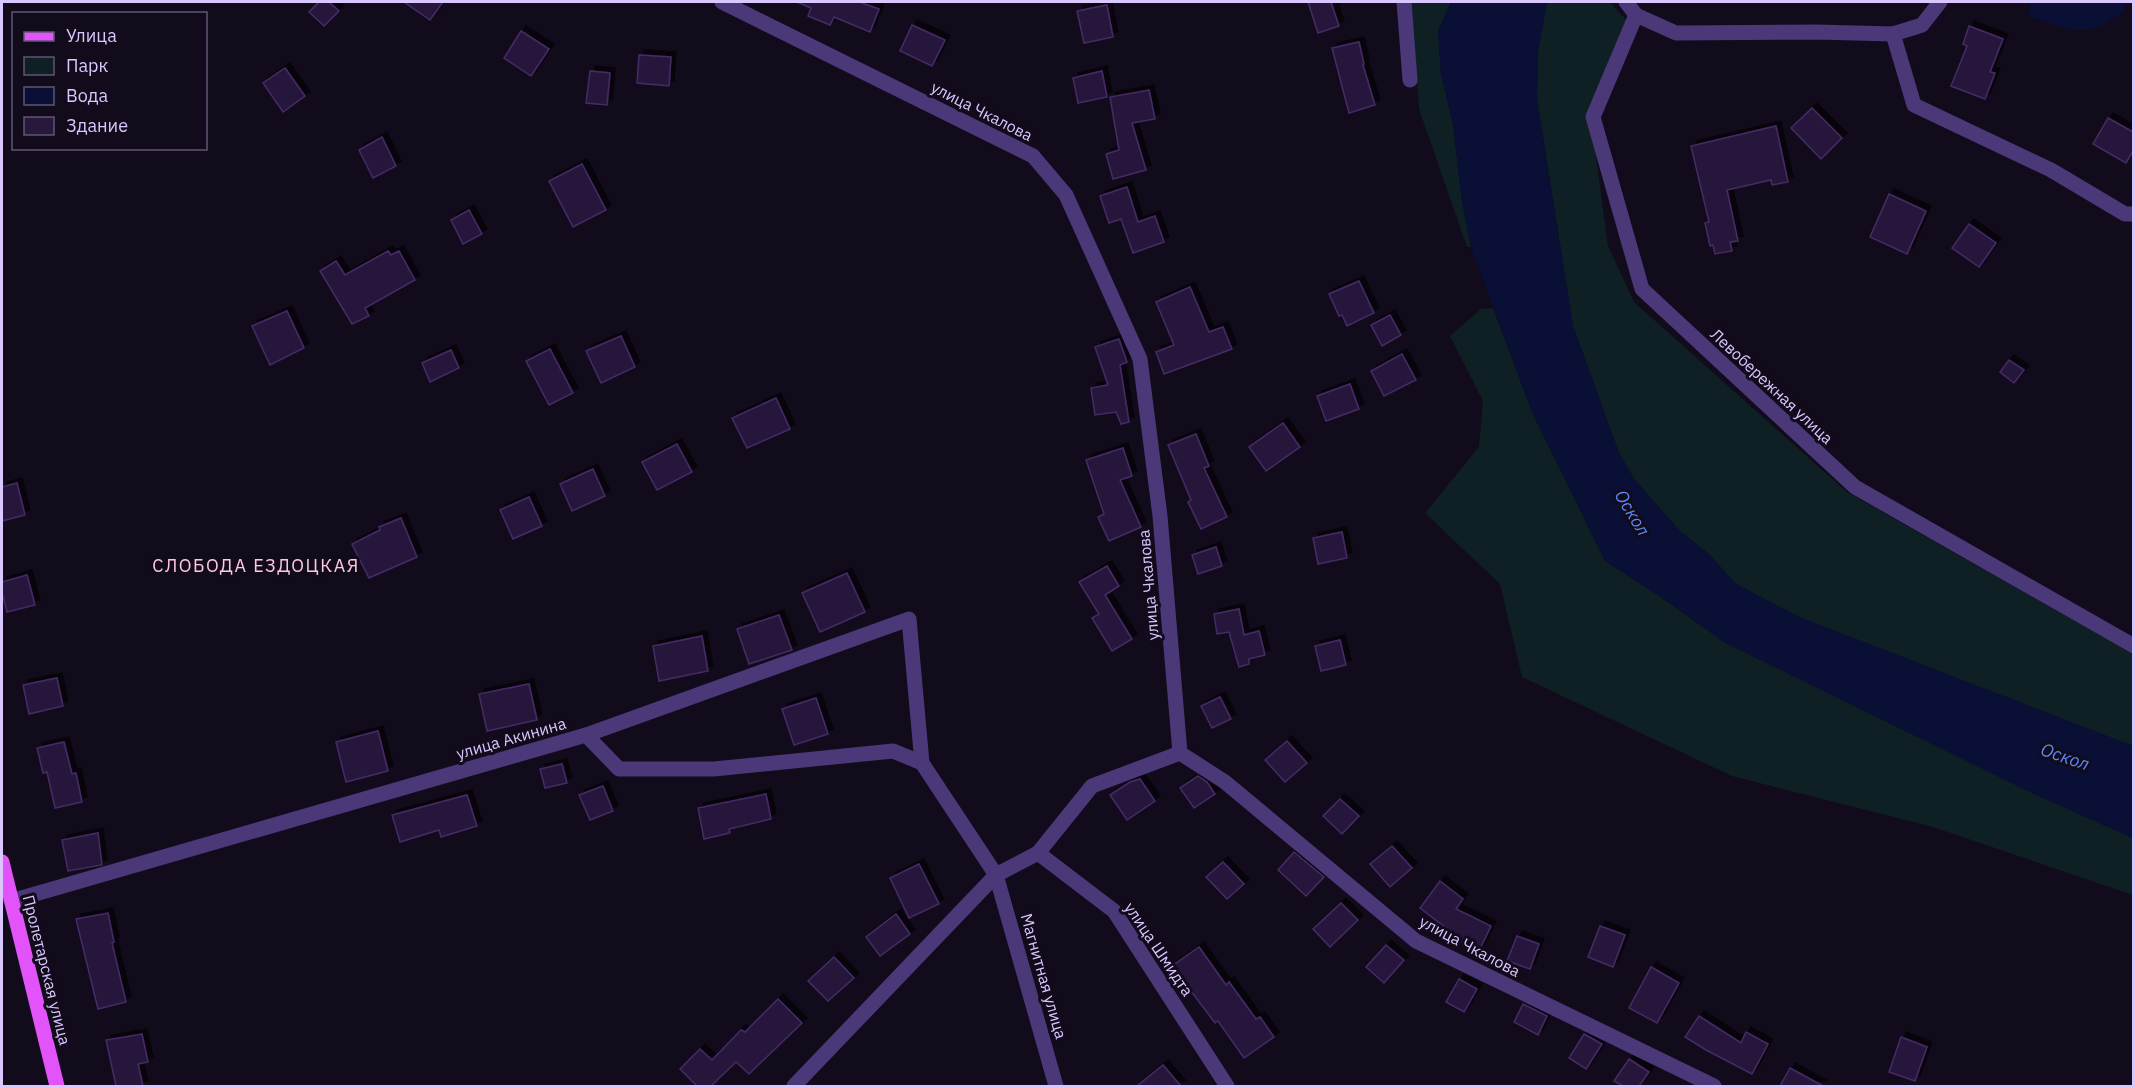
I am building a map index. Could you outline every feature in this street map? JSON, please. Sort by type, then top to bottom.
[{"type":"main road","name":"Пролетарская улица","points":[[2,862],[57,1086]]},
{"type":"street","name":"улица Чкалова","points":[[722,2],[1033,156],[1066,195],[1140,359],[1160,516],[1180,753],[1225,782],[1416,941],[1714,1086]]},
{"type":"street","points":[[1404,2],[1410,80]]},
{"type":"street","points":[[1626,2],[1636,15],[1676,33],[1893,34],[1922,25],[1940,2]]},
{"type":"street","name":"Левобережная улица","points":[[1636,15],[1593,117],[1642,289],[1855,487],[2133,646]]},
{"type":"street","points":[[1893,34],[1914,105],[2051,170],[2125,214],[2133,214]]},
{"type":"street","points":[[586,735],[909,619],[922,764],[996,875]]},
{"type":"street","name":"улица Акинина","points":[[11,901],[586,735],[619,770],[714,770],[893,751],[922,764]]},
{"type":"street","points":[[794,1086],[996,875],[1038,853],[1092,786],[1180,753]]},
{"type":"street","name":"улица Шмидта","points":[[1038,853],[1114,911],[1227,1086]]},
{"type":"street","name":"Магнитная улица","points":[[996,875],[1056,1086]]},
{"type":"green space","points":[[1411,2],[1451,2],[1438,31],[1441,74],[1453,124],[1462,201],[1471,247],[1467,247],[1419,109]]},
{"type":"green space","points":[[1547,2],[1610,2],[1628,22],[1590,113],[1608,246],[1634,302],[1847,492],[2133,654],[2133,746],[1799,617],[1736,584],[1709,554],[1680,531],[1634,479],[1619,453],[1573,326],[1537,99],[1538,51]]},
{"type":"green space","points":[[1493,308],[1532,412],[1605,561],[1724,642],[2032,793],[2133,838],[2133,895],[1933,827],[1732,776],[1522,677],[1500,584],[1425,513],[1479,447],[1483,401],[1450,336],[1481,309]]},
{"type":"water","name":"Оскол","points":[[1451,2],[1547,2],[1538,51],[1537,99],[1573,326],[1619,453],[1634,479],[1680,531],[1709,554],[1736,584],[1799,617],[2133,746],[2133,838],[2032,793],[1724,642],[1605,561],[1532,412],[1471,247],[1462,201],[1453,124],[1441,74],[1438,31]]},
{"type":"water","points":[[2031,2],[2127,2],[2123,13],[2092,30],[2070,30],[2028,16]]},
{"type":"building","points":[[319,2],[329,2],[339,11],[324,26],[309,12]]},
{"type":"building","points":[[404,2],[443,2],[430,20]]},
{"type":"building","points":[[797,2],[859,2],[879,9],[870,32],[834,17],[830,25],[808,16],[811,8]]},
{"type":"building","points":[[1308,2],[1331,2],[1339,26],[1318,33]]},
{"type":"building","points":[[1107,5],[1113,37],[1084,43],[1077,11]]},
{"type":"building","points":[[912,25],[945,40],[932,66],[900,51]]},
{"type":"building","points":[[1969,26],[2003,39],[1990,72],[1995,73],[1985,99],[1951,86],[1967,46],[1963,44]]},
{"type":"building","points":[[521,31],[549,49],[531,76],[504,58]]},
{"type":"building","points":[[1359,42],[1375,105],[1349,113],[1332,48]]},
{"type":"building","points":[[639,55],[671,57],[669,86],[637,83]]},
{"type":"building","points":[[285,68],[305,96],[283,112],[263,83]]},
{"type":"building","points":[[590,71],[610,73],[607,105],[586,103]]},
{"type":"building","points":[[1102,71],[1107,97],[1078,103],[1073,78]]},
{"type":"building","points":[[1149,90],[1155,119],[1132,123],[1146,170],[1113,179],[1106,154],[1119,150],[1110,97]]},
{"type":"building","points":[[1812,108],[1842,138],[1821,159],[1791,128]]},
{"type":"building","points":[[2108,118],[2133,132],[2133,151],[2126,163],[2093,144]]},
{"type":"building","points":[[1776,126],[1788,182],[1772,185],[1771,180],[1727,190],[1738,241],[1730,242],[1732,251],[1715,254],[1713,245],[1710,246],[1705,223],[1709,222],[1691,146]]},
{"type":"building","points":[[382,137],[396,166],[373,178],[359,150]]},
{"type":"building","points":[[582,164],[606,210],[573,227],[549,181]]},
{"type":"building","points":[[1127,187],[1138,222],[1155,216],[1164,242],[1133,253],[1121,219],[1109,223],[1100,196]]},
{"type":"building","points":[[1889,194],[1926,211],[1907,254],[1870,237]]},
{"type":"building","points":[[469,210],[482,234],[463,244],[451,220]]},
{"type":"building","points":[[1969,224],[1996,243],[1979,267],[1952,248]]},
{"type":"building","points":[[388,251],[391,255],[399,251],[415,280],[365,308],[369,316],[352,324],[320,271],[336,261],[345,275]]},
{"type":"building","points":[[1359,281],[1374,313],[1347,326],[1342,315],[1339,316],[1329,294]]},
{"type":"building","points":[[1190,287],[1209,332],[1223,327],[1232,349],[1164,374],[1156,352],[1174,345],[1156,302]]},
{"type":"building","points":[[287,311],[304,348],[270,365],[252,326]]},
{"type":"building","points":[[1390,315],[1401,335],[1382,346],[1371,325]]},
{"type":"building","points":[[621,336],[635,367],[601,383],[586,351]]},
{"type":"building","points":[[1119,339],[1127,362],[1120,365],[1129,422],[1121,424],[1116,412],[1095,415],[1091,388],[1108,385],[1095,347]]},
{"type":"building","points":[[550,349],[573,393],[549,405],[526,361]]},
{"type":"building","points":[[451,350],[459,368],[430,382],[422,363]]},
{"type":"building","points":[[1402,354],[1416,380],[1384,396],[1371,371]]},
{"type":"building","points":[[2009,360],[2024,370],[2014,383],[2000,372]]},
{"type":"building","points":[[1350,384],[1359,409],[1326,421],[1317,396]]},
{"type":"building","points":[[776,398],[790,429],[747,448],[732,418]]},
{"type":"building","points":[[1283,423],[1300,447],[1266,471],[1249,447]]},
{"type":"building","points":[[1196,434],[1209,466],[1204,468],[1227,517],[1201,529],[1188,502],[1191,500],[1168,445]]},
{"type":"building","points":[[677,444],[692,472],[657,490],[642,462]]},
{"type":"building","points":[[1123,448],[1132,476],[1120,480],[1141,527],[1109,541],[1098,517],[1104,514],[1086,460]]},
{"type":"building","points":[[593,469],[605,496],[572,511],[560,484]]},
{"type":"building","points":[[17,483],[25,515],[2,521],[2,487]]},
{"type":"building","points":[[529,497],[542,526],[513,539],[500,510]]},
{"type":"building","points":[[401,518],[417,557],[369,578],[352,544],[380,530],[379,527]]},
{"type":"building","points":[[1342,532],[1347,558],[1318,564],[1313,538]]},
{"type":"building","points":[[1216,547],[1222,566],[1198,574],[1192,555]]},
{"type":"building","points":[[1107,566],[1119,586],[1105,595],[1132,639],[1112,651],[1092,618],[1099,614],[1079,582]]},
{"type":"building","points":[[847,573],[865,612],[820,632],[802,593]]},
{"type":"building","points":[[27,575],[35,605],[7,612],[2,582]]},
{"type":"building","points":[[1239,609],[1244,635],[1259,631],[1265,655],[1249,659],[1249,664],[1239,667],[1229,632],[1217,634],[1214,614]]},
{"type":"building","points":[[779,615],[792,650],[749,664],[737,629]]},
{"type":"building","points":[[702,636],[708,671],[659,681],[653,646]]},
{"type":"building","points":[[1340,640],[1346,665],[1321,671],[1315,646]]},
{"type":"building","points":[[57,678],[63,706],[29,714],[23,685]]},
{"type":"building","points":[[529,684],[537,720],[487,731],[479,694]]},
{"type":"building","points":[[1220,697],[1231,719],[1212,728],[1201,706]]},
{"type":"building","points":[[816,698],[828,734],[794,745],[782,709]]},
{"type":"building","points":[[378,731],[388,771],[346,782],[336,742]]},
{"type":"building","points":[[1287,741],[1307,763],[1285,782],[1265,760]]},
{"type":"building","points":[[64,742],[72,774],[76,773],[82,802],[55,808],[47,772],[43,773],[37,748]]},
{"type":"building","points":[[562,764],[567,783],[545,788],[540,769]]},
{"type":"building","points":[[1198,776],[1207,782],[1215,794],[1194,808],[1180,788]]},
{"type":"building","points":[[1140,779],[1155,801],[1127,820],[1110,795],[1130,782]]},
{"type":"building","points":[[603,786],[613,811],[590,820],[579,795]]},
{"type":"building","points":[[766,794],[771,819],[729,829],[730,833],[704,839],[698,808]]},
{"type":"building","points":[[467,795],[477,826],[441,837],[439,830],[400,842],[392,815]]},
{"type":"building","points":[[1340,799],[1359,816],[1342,834],[1323,816]]},
{"type":"building","points":[[98,833],[102,865],[68,871],[62,840]]},
{"type":"building","points":[[1392,846],[1412,868],[1390,887],[1370,864]]},
{"type":"building","points":[[1294,852],[1324,877],[1306,896],[1278,870]]},
{"type":"building","points":[[1223,862],[1244,884],[1227,899],[1206,877]]},
{"type":"building","points":[[919,864],[939,904],[909,918],[890,878]]},
{"type":"building","points":[[1440,881],[1463,899],[1456,909],[1491,926],[1479,951],[1452,938],[1454,934],[1420,908]]},
{"type":"building","points":[[1341,903],[1358,920],[1330,947],[1313,929]]},
{"type":"building","points":[[108,913],[114,942],[112,943],[126,1002],[98,1009],[76,919]]},
{"type":"building","points":[[896,914],[910,934],[880,956],[866,937]]},
{"type":"building","points":[[1600,926],[1625,935],[1613,967],[1588,957]]},
{"type":"building","points":[[1517,936],[1539,944],[1530,969],[1507,961]]},
{"type":"building","points":[[1386,945],[1404,960],[1384,983],[1366,967]]},
{"type":"building","points":[[1199,947],[1226,985],[1229,982],[1256,1019],[1260,1017],[1274,1037],[1244,1058],[1218,1021],[1215,1023],[1172,966]]},
{"type":"building","points":[[834,957],[854,978],[828,1001],[808,981]]},
{"type":"building","points":[[1651,967],[1679,983],[1657,1023],[1629,1008]]},
{"type":"building","points":[[1459,979],[1477,989],[1464,1012],[1446,1002]]},
{"type":"building","points":[[778,999],[802,1023],[749,1074],[736,1062],[711,1086],[697,1086],[680,1069],[700,1049],[712,1060],[741,1030],[745,1032]]},
{"type":"building","points":[[1523,1004],[1547,1016],[1538,1035],[1514,1022]]},
{"type":"building","points":[[1699,1016],[1741,1043],[1746,1032],[1768,1044],[1752,1074],[1685,1037]]},
{"type":"building","points":[[142,1034],[148,1062],[138,1064],[143,1086],[116,1086],[106,1040]]},
{"type":"building","points":[[1584,1034],[1602,1044],[1586,1069],[1569,1058]]},
{"type":"building","points":[[1901,1037],[1927,1047],[1915,1081],[1889,1072]]},
{"type":"building","points":[[1629,1059],[1649,1072],[1639,1086],[1623,1086],[1614,1081]]},
{"type":"building","points":[[1163,1065],[1181,1086],[1137,1086]]},
{"type":"building","points":[[1790,1068],[1823,1086],[1780,1086]]},
{"type":"district","name":"СЛОБОДА ЕЗДОЦКАЯ","points":[[256,566]]}]
